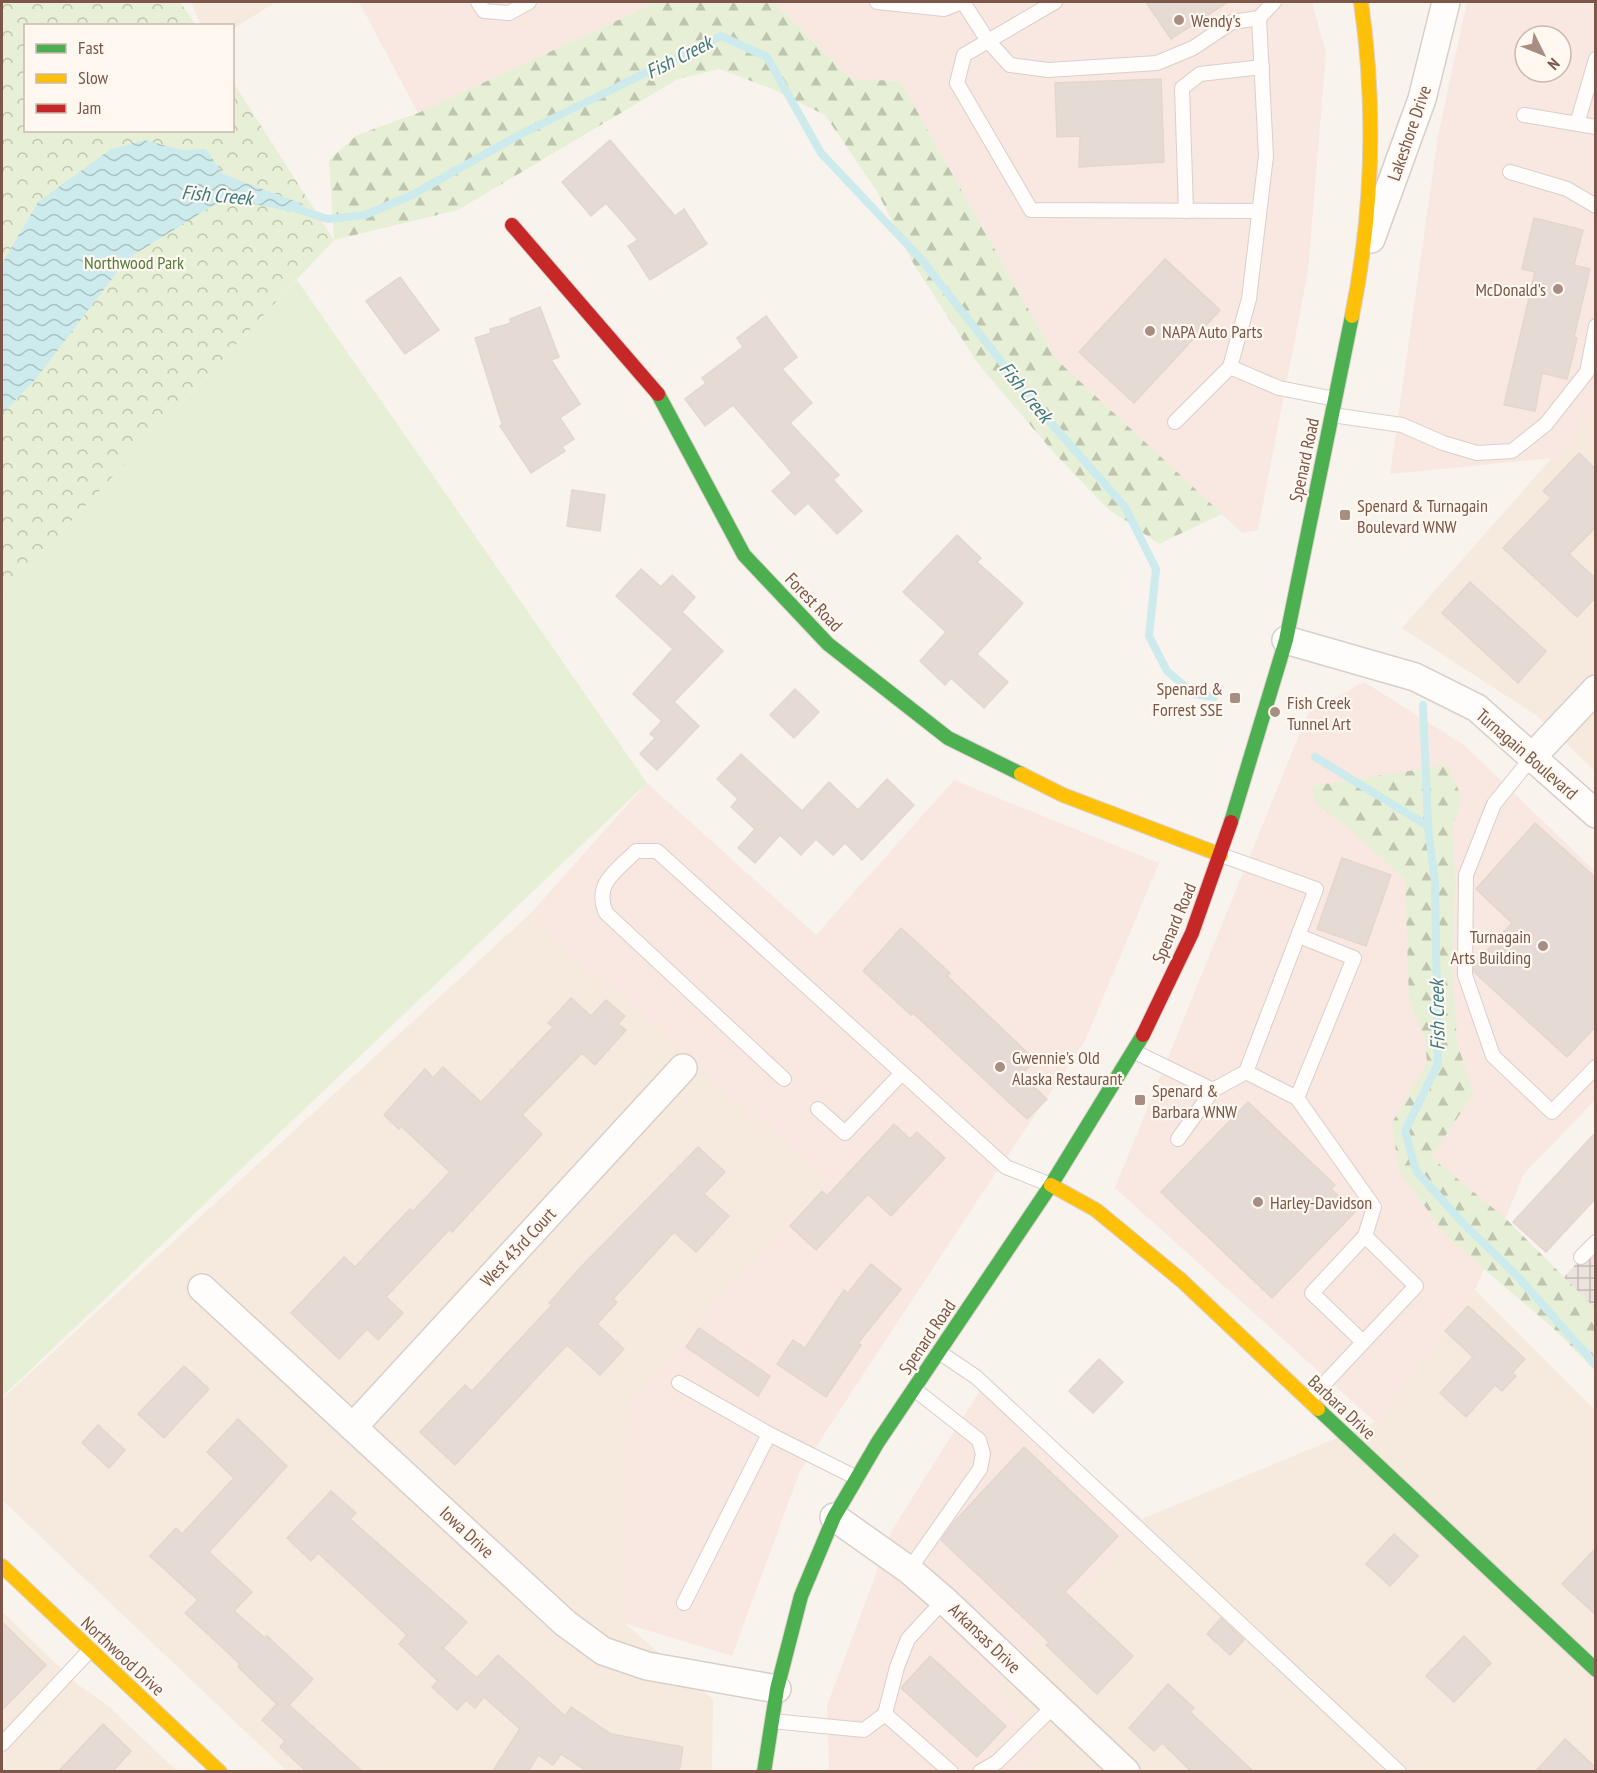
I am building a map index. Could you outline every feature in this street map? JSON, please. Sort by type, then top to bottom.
[{"type":"street","name":"Spenard Road","points":[[764,1772],[777,1689],[801,1596],[834,1517],[914,1389],[1051,1185],[1135,1052],[1192,933],[1221,855],[1286,640],[1363,263],[1371,99],[1370,65],[1361,2]]},
{"type":"street","name":"Lakeshore Drive","points":[[1363,263],[1422,99],[1446,2]]},
{"type":"street","points":[[1371,99],[1388,120],[1400,123],[1409,119],[1422,99]]},
{"type":"street","name":"Forest Road","points":[[512,225],[658,393],[744,555],[828,644],[948,738],[1063,795],[1221,855]]},
{"type":"street","name":"Turnagain Boulevard","points":[[1286,640],[1415,677],[1477,708],[1596,814]]},
{"type":"street","points":[[1533,756],[1596,689]]},
{"type":"street","name":"West 43rd Court","points":[[353,1427],[683,1068]]},
{"type":"street","name":"Barbara Drive","points":[[1051,1185],[1096,1210],[1181,1280],[1596,1670]]},
{"type":"street","name":"Iowa Drive","points":[[202,1288],[566,1623],[603,1651],[647,1666],[777,1689]]},
{"type":"street","name":"Arkansas Drive","points":[[834,1517],[909,1570],[944,1600],[1126,1772]]},
{"type":"street","name":"Northwood Drive","points":[[2,1566],[207,1767]]},
{"type":"lane","points":[[478,2],[484,11],[509,13],[529,2]]},
{"type":"lane","points":[[877,2],[944,9],[963,2],[988,41],[1010,65],[1039,69],[1157,63],[1193,48],[1232,22],[1259,18],[1274,2]]},
{"type":"lane","points":[[1055,2],[964,55],[957,83],[1031,210],[1259,211]]},
{"type":"lane","points":[[1175,422],[1230,366],[1249,299],[1266,156],[1259,18]]},
{"type":"lane","points":[[1577,124],[1596,59]]},
{"type":"lane","points":[[1186,211],[1182,88],[1200,75],[1262,67]]},
{"type":"lane","points":[[1524,115],[1596,127]]},
{"type":"lane","points":[[1510,172],[1567,189],[1596,206]]},
{"type":"lane","points":[[1332,415],[1402,425],[1443,443],[1477,453],[1512,451],[1546,424],[1587,372],[1596,326]]},
{"type":"lane","points":[[1230,366],[1279,388],[1335,399]]},
{"type":"lane","points":[[1533,756],[1494,804],[1466,875],[1465,975],[1493,1056],[1552,1112],[1596,1067]]},
{"type":"lane","points":[[784,1079],[606,913],[600,900],[601,888],[636,851],[657,851],[1006,1167],[1051,1185]]},
{"type":"lane","points":[[1178,1139],[1213,1090],[1246,1072],[1316,889],[1221,855]]},
{"type":"lane","points":[[1297,1098],[1354,958],[1299,936]]},
{"type":"lane","points":[[1135,1052],[1213,1090]]},
{"type":"lane","points":[[1246,1072],[1297,1098],[1374,1207],[1365,1236],[1312,1293],[1363,1342]]},
{"type":"lane","points":[[818,1109],[845,1133],[901,1074]]},
{"type":"lane","points":[[1309,1400],[1416,1286],[1365,1236]]},
{"type":"lane","points":[[1581,1257],[1596,1242]]},
{"type":"lane","points":[[939,1352],[976,1377],[1399,1772]]},
{"type":"lane","points":[[679,1383],[769,1434],[857,1478]]},
{"type":"lane","points":[[909,1570],[980,1469],[983,1454],[979,1440],[914,1389]]},
{"type":"lane","points":[[684,1604],[769,1434]]},
{"type":"lane","points":[[772,1721],[864,1730],[885,1714],[897,1667],[908,1639],[944,1600]]},
{"type":"lane","points":[[2,1744],[90,1650]]},
{"type":"lane","points":[[980,1772],[997,1762],[1055,1705]]},
{"type":"lane","points":[[885,1714],[951,1772]]},
{"type":"shaded area","points":[[191,2],[276,2],[234,28],[234,24],[201,24]]},
{"type":"shaded area","points":[[359,2],[657,2],[418,113]]},
{"type":"shaded area","points":[[774,2],[1312,2],[1326,53],[1308,271],[1258,530],[1242,533],[1057,360],[900,81],[851,79]]},
{"type":"shaded area","points":[[1467,2],[1595,2],[1595,410],[1553,458],[1390,474],[1438,136]]},
{"type":"shaded area","points":[[1595,409],[1595,771],[1537,716],[1402,628]]},
{"type":"shaded area","points":[[1364,682],[1464,745],[1595,871],[1595,1100],[1524,1174],[1475,1290],[1375,1422],[1115,1188],[1308,713]]},
{"type":"shaded area","points":[[954,780],[1159,863],[1085,1041],[800,1471],[732,1656],[623,1623],[627,1407],[827,1180],[530,914],[647,783],[816,935]]},
{"type":"shaded area","points":[[530,914],[827,1180],[627,1407],[623,1622],[713,1699],[712,1771],[287,1771],[2,1500],[2,1399]]},
{"type":"shaded area","points":[[1595,1243],[1595,1343],[1546,1297]]},
{"type":"shaded area","points":[[1475,1290],[1595,1410],[1595,1771],[965,1772],[997,1688],[1142,1519],[1375,1422]]},
{"type":"shaded area","points":[[986,1381],[1142,1519],[997,1688],[1043,1751],[1022,1771],[829,1771],[827,1706],[892,1530]]},
{"type":"shaded area","points":[[2,1612],[77,1684],[108,1706],[177,1771],[2,1771]]},
{"type":"green space","name":"Northwood Park","points":[[2,2],[180,2],[195,24],[24,24],[24,132],[234,132],[234,84],[334,240],[2,595]]},
{"type":"green space","points":[[657,2],[774,2],[851,79],[900,81],[1057,360],[1222,514],[1159,544],[1108,509],[1055,454],[979,365],[913,263],[878,193],[825,115],[772,89],[720,69],[678,79],[458,210],[334,240],[329,160],[357,135],[418,113]]},
{"type":"green space","points":[[297,280],[647,783],[2,1397],[2,595]]},
{"type":"green space","points":[[1447,765],[1462,798],[1453,826],[1455,886],[1452,961],[1457,1043],[1474,1093],[1431,1157],[1505,1218],[1595,1308],[1595,1371],[1554,1329],[1448,1238],[1399,1171],[1392,1123],[1427,1062],[1425,1039],[1409,1000],[1405,880],[1348,827],[1316,804],[1312,786]]},
{"type":"water","points":[[144,140],[182,150],[206,149],[223,174],[303,204],[298,213],[254,204],[214,205],[127,259],[35,380],[2,414],[2,264],[38,202],[111,149]]},
{"type":"building","name":"Wendy's","points":[[1146,2],[1228,2],[1171,39]]},
{"type":"building","points":[[1161,79],[1164,162],[1079,167],[1080,136],[1057,137],[1055,83]]},
{"type":"building","points":[[610,140],[675,216],[684,209],[707,244],[650,280],[628,246],[638,240],[606,203],[591,216],[562,182]]},
{"type":"building","name":"McDonald's","points":[[1534,218],[1583,230],[1574,265],[1590,269],[1567,379],[1542,373],[1535,411],[1504,405],[1535,272],[1522,269]]},
{"type":"building","name":"NAPA Auto Parts","points":[[1165,259],[1220,310],[1134,403],[1079,352]]},
{"type":"building","points":[[400,277],[439,330],[405,354],[366,301]]},
{"type":"building","points":[[540,307],[559,357],[551,360],[580,404],[560,418],[574,439],[562,447],[565,451],[531,473],[500,426],[502,424],[475,338],[491,333],[490,329],[511,323],[510,319]]},
{"type":"building","points":[[766,316],[797,357],[782,369],[812,403],[790,423],[839,475],[833,480],[862,511],[837,534],[808,503],[795,515],[772,491],[792,473],[733,405],[705,426],[685,399],[706,383],[702,378],[743,347],[737,338]]},
{"type":"building","points":[[1579,453],[1596,469],[1596,527],[1569,554],[1596,579],[1596,597],[1577,617],[1503,548],[1551,498],[1543,491]]},
{"type":"building","points":[[572,490],[605,495],[600,531],[567,526]]},
{"type":"building","points":[[957,535],[981,558],[977,562],[1023,603],[977,654],[1008,682],[984,708],[951,678],[945,685],[920,661],[946,632],[903,592]]},
{"type":"building","points":[[641,569],[661,587],[672,575],[695,597],[682,612],[723,651],[674,702],[699,726],[657,770],[640,754],[655,738],[650,734],[662,721],[633,694],[673,649],[616,596]]},
{"type":"building","points":[[1470,582],[1546,651],[1518,683],[1442,613]]},
{"type":"building","points":[[795,689],[819,712],[794,738],[770,715]]},
{"type":"building","points":[[741,754],[802,811],[829,782],[858,810],[887,779],[914,805],[862,860],[845,843],[833,855],[816,839],[801,855],[780,835],[755,863],[738,848],[755,829],[731,807],[738,799],[717,779]]},
{"type":"building","name":"Turnagain Arts Building","points":[[1535,823],[1596,878],[1596,1026],[1567,1057],[1474,972],[1474,965],[1512,923],[1476,889]]},
{"type":"building","points":[[1342,858],[1391,875],[1366,946],[1317,929]]},
{"type":"building","points":[[901,928],[950,973],[947,976],[1035,1060],[1021,1075],[1047,1099],[1027,1119],[913,1013],[911,1015],[863,971]]},
{"type":"building","points":[[571,998],[591,1016],[606,1000],[625,1016],[618,1024],[626,1030],[595,1065],[582,1053],[522,1115],[542,1134],[452,1232],[450,1229],[386,1297],[403,1313],[378,1340],[367,1329],[339,1359],[291,1313],[344,1257],[355,1267],[410,1209],[413,1211],[450,1172],[401,1126],[399,1129],[384,1115],[425,1069],[433,1078],[443,1067],[481,1102],[553,1027],[548,1023]]},
{"type":"building","name":"Harley-Davidson","points":[[1248,1102],[1335,1185],[1331,1189],[1355,1212],[1272,1298],[1161,1192]]},
{"type":"building","points":[[894,1124],[910,1139],[917,1132],[945,1158],[891,1216],[868,1194],[816,1250],[790,1226],[822,1191],[827,1196]]},
{"type":"building","points":[[1596,1132],[1596,1198],[1546,1252],[1513,1222]]},
{"type":"building","points":[[698,1147],[725,1172],[704,1194],[729,1216],[696,1252],[674,1232],[613,1299],[617,1302],[597,1324],[624,1349],[600,1375],[567,1345],[455,1465],[420,1432],[465,1385],[472,1391],[552,1305],[549,1303],[580,1268]]},
{"type":"building","points":[[871,1264],[901,1289],[858,1343],[861,1345],[826,1397],[777,1364],[793,1340],[805,1348],[844,1290],[848,1293]]},
{"type":"building","points":[[1468,1306],[1525,1359],[1512,1373],[1516,1376],[1502,1391],[1495,1385],[1466,1417],[1440,1393],[1473,1357],[1445,1331]]},
{"type":"building","points":[[699,1328],[770,1376],[758,1396],[686,1347]]},
{"type":"building","points":[[1099,1359],[1123,1382],[1093,1413],[1069,1391]]},
{"type":"building","points":[[184,1366],[209,1389],[164,1438],[138,1414]]},
{"type":"building","points":[[238,1419],[287,1466],[209,1552],[252,1592],[234,1611],[265,1638],[267,1636],[313,1679],[289,1705],[363,1772],[307,1772],[280,1747],[285,1741],[262,1720],[277,1704],[238,1667],[240,1664],[185,1613],[198,1600],[150,1556],[176,1528],[182,1534],[234,1478],[207,1452]]},
{"type":"building","points":[[98,1425],[125,1450],[109,1468],[82,1443]]},
{"type":"building","points":[[1024,1447],[1118,1536],[1065,1592],[1133,1656],[1097,1694],[1046,1645],[1049,1642],[941,1540],[955,1521]]},
{"type":"building","points":[[331,1491],[356,1513],[350,1519],[467,1622],[443,1648],[477,1678],[498,1655],[565,1716],[571,1707],[611,1734],[683,1747],[679,1772],[588,1772],[561,1754],[553,1765],[538,1755],[528,1772],[492,1772],[520,1729],[484,1697],[475,1708],[466,1700],[457,1710],[432,1687],[438,1681],[399,1644],[407,1635],[318,1553],[311,1561],[287,1538]]},
{"type":"building","points":[[1394,1534],[1418,1556],[1390,1586],[1366,1564]]},
{"type":"building","points":[[1596,1548],[1596,1615],[1562,1584]]},
{"type":"building","points":[[1221,1618],[1244,1640],[1230,1655],[1207,1634]]},
{"type":"building","points":[[2,1622],[46,1665],[2,1710]]},
{"type":"building","points":[[1464,1636],[1491,1663],[1454,1702],[1426,1676]]},
{"type":"building","points":[[930,1656],[1006,1726],[977,1757],[901,1688]]},
{"type":"building","points":[[1168,1684],[1194,1708],[1190,1712],[1254,1772],[1192,1772],[1162,1743],[1154,1751],[1129,1728]]},
{"type":"building","points":[[103,1724],[131,1751],[112,1772],[58,1772]]},
{"type":"building","points":[[1565,1739],[1596,1768],[1596,1772],[1535,1772]]},
{"type":"waterway","name":"Fish Creek","points":[[291,207],[328,219],[365,215],[412,195],[521,134],[721,36],[767,57],[821,153],[921,259],[1036,406],[1125,507],[1156,569],[1149,636],[1167,671],[1194,694],[1214,697]]},
{"type":"waterway","name":"Fish Creek","points":[[1423,705],[1428,826],[1435,882],[1438,1064],[1405,1131],[1416,1171],[1462,1222],[1519,1278],[1596,1365]]},
{"type":"waterway","name":"Fish Creek","points":[[1315,757],[1428,826]]},
{"type":"traffic: fast","points":[[1231,822],[1286,640],[1352,316]]},
{"type":"traffic: fast","points":[[658,394],[744,555],[828,644],[948,738],[1021,774]]},
{"type":"traffic: fast","points":[[764,1772],[777,1689],[801,1596],[834,1517],[878,1442],[1051,1185],[1143,1035]]},
{"type":"traffic: fast","points":[[1318,1409],[1596,1670]]},
{"type":"traffic: slow","points":[[1352,316],[1364,238],[1370,159],[1369,81],[1361,2]]},
{"type":"traffic: slow","points":[[1021,774],[1063,795],[1221,855]]},
{"type":"traffic: slow","points":[[1051,1185],[1096,1210],[1181,1280],[1318,1409]]},
{"type":"traffic: slow","points":[[2,1566],[220,1772]]},
{"type":"traffic: jam","points":[[512,225],[658,394]]},
{"type":"traffic: jam","points":[[1143,1035],[1192,933],[1231,822]]},
{"type":"place","name":"Wendy's","points":[[1179,20]]},
{"type":"place","name":"McDonald's","points":[[1558,289]]},
{"type":"place","name":"NAPA Auto Parts","points":[[1150,331]]},
{"type":"place","name":"Spenard & Turnagain Boulevard WNW","points":[[1345,515]]},
{"type":"place","name":"Spenard & Forrest SSE","points":[[1235,698]]},
{"type":"place","name":"Fish Creek Tunnel Art","points":[[1275,712]]},
{"type":"place","name":"Turnagain Arts Building","points":[[1543,946]]},
{"type":"place","name":"Gwennie's Old Alaska Restaurant","points":[[1000,1067]]},
{"type":"place","name":"Spenard & Barbara WNW","points":[[1140,1100]]},
{"type":"place","name":"Harley-Davidson","points":[[1258,1202]]}]
